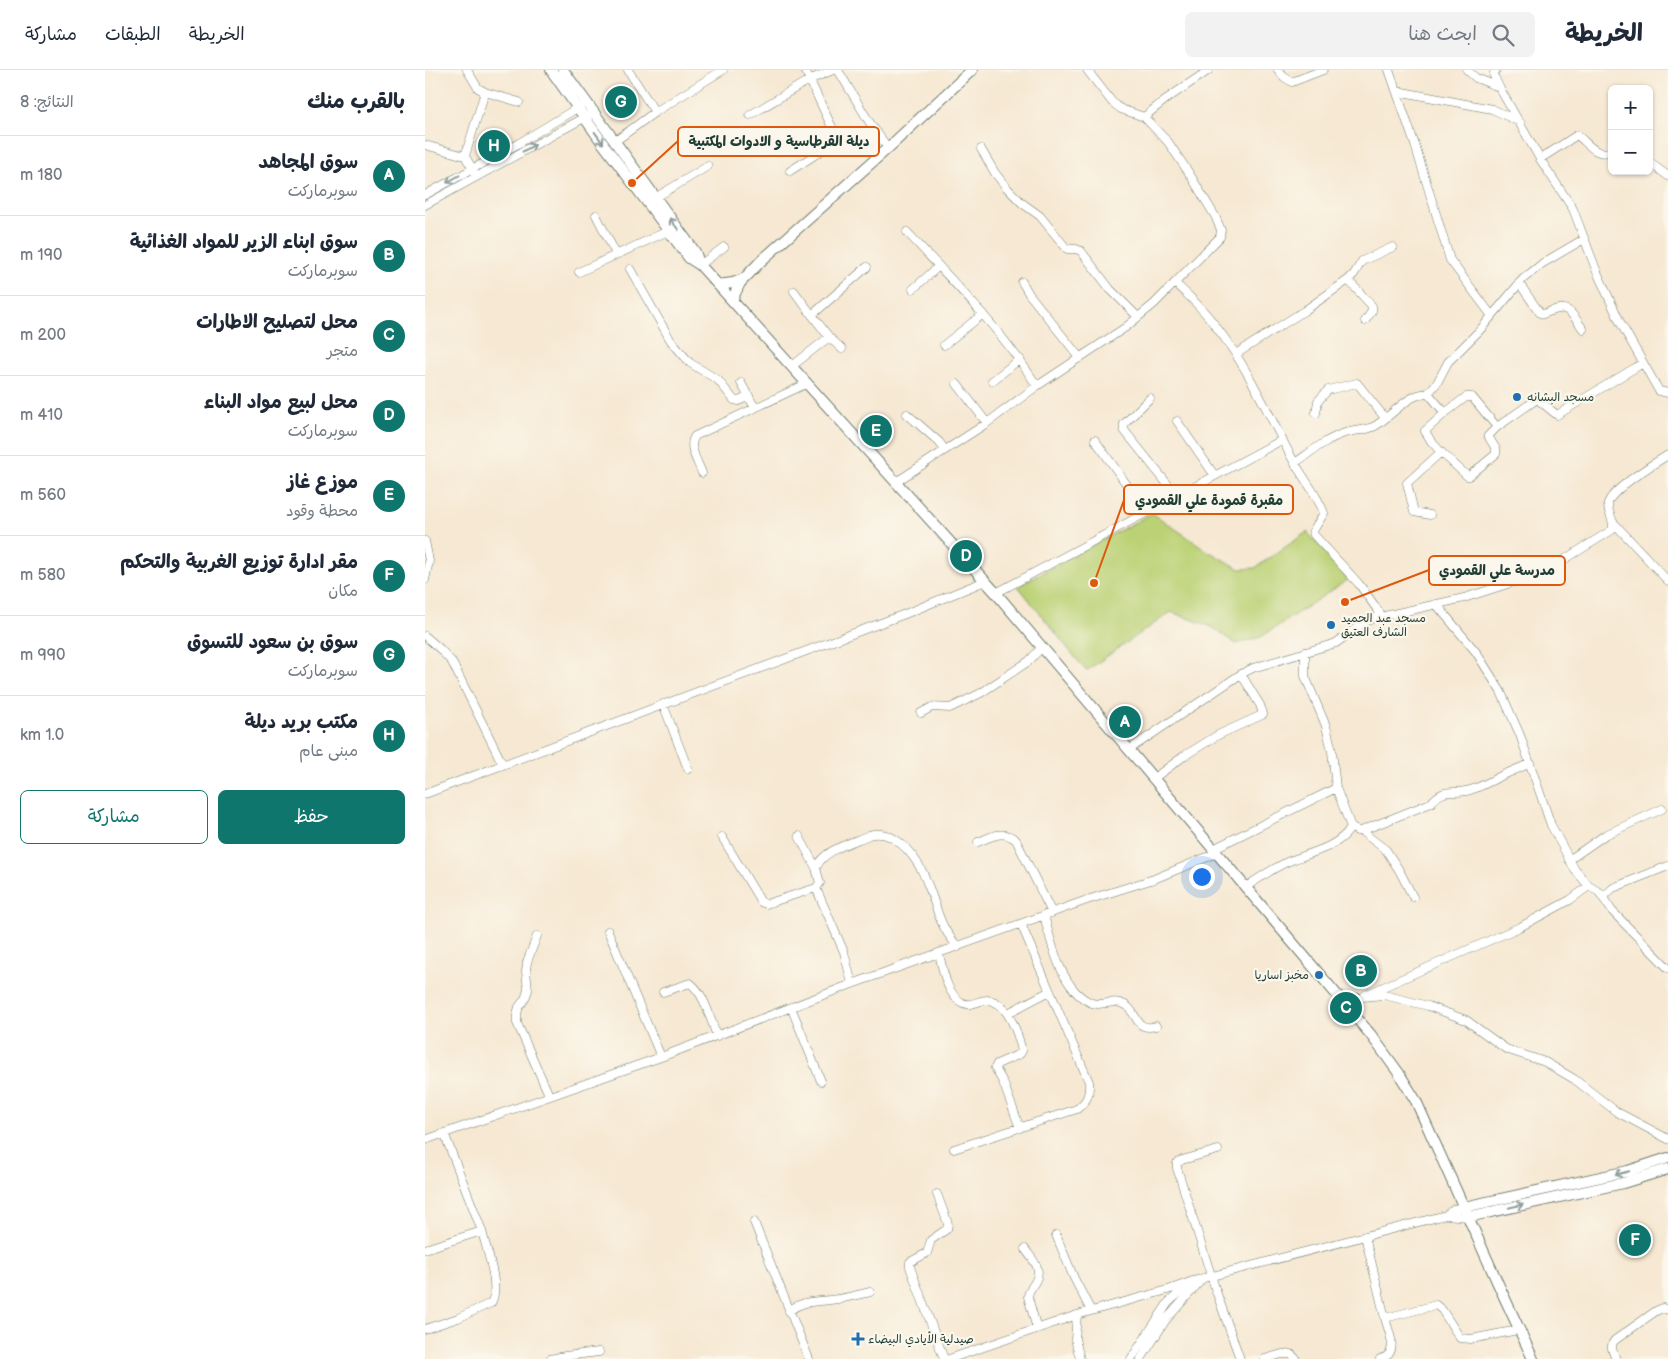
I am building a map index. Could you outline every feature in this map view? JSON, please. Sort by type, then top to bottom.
[{"type":"main road","points":[[551,70],[614,142],[695,252],[700,264],[996,593],[1341,999],[1390,1060],[1416,1101],[1518,1330],[1533,1359]]},
{"type":"main road","points":[[563,70],[581,105]]},
{"type":"main road","points":[[731,300],[744,279],[761,261],[972,70]]},
{"type":"main road","points":[[589,115],[668,230],[689,258],[700,264]]},
{"type":"main road","points":[[718,284],[733,283],[744,279]]},
{"type":"main road","points":[[1466,1212],[1628,1172],[1668,1158]]},
{"type":"main road","points":[[1466,1212],[1623,1183],[1668,1169]]},
{"type":"street","points":[[467,70],[478,88],[485,92],[519,102]]},
{"type":"street","points":[[628,70],[655,112]]},
{"type":"street","points":[[614,142],[655,112],[723,70]]},
{"type":"street","points":[[805,70],[838,140]]},
{"type":"street","points":[[750,115],[809,80],[833,70]]},
{"type":"street","points":[[838,70],[873,128],[888,148]]},
{"type":"street","points":[[896,482],[987,423],[1037,386],[1138,317],[1154,304],[1220,237],[1221,230],[1215,216],[1175,152],[1159,132],[1143,117],[1112,102],[1087,70]]},
{"type":"street","points":[[1143,117],[1209,70]]},
{"type":"street","points":[[1278,70],[1292,82],[1323,70]]},
{"type":"street","points":[[1389,70],[1450,260],[1492,316]]},
{"type":"street","points":[[1467,70],[1476,78],[1499,87]]},
{"type":"street","points":[[1496,70],[1493,76],[1499,87],[1573,209],[1583,239],[1610,302],[1659,392],[1668,393]]},
{"type":"street","points":[[465,156],[485,92]]},
{"type":"street","points":[[1397,92],[1491,109],[1519,122]]},
{"type":"street","points":[[425,195],[516,145],[581,105]]},
{"type":"street","points":[[425,205],[589,115]]},
{"type":"street","points":[[790,171],[838,140],[857,136],[873,128]]},
{"type":"street","points":[[1541,159],[1575,135],[1579,136],[1596,152],[1603,154],[1608,152]]},
{"type":"street","points":[[425,145],[465,156],[477,177]]},
{"type":"street","points":[[981,149],[995,173],[1014,196],[1040,216],[1067,249],[1076,249],[1081,252],[1110,289],[1138,317]]},
{"type":"street","points":[[1653,165],[1668,176]]},
{"type":"street","points":[[655,198],[708,166]]},
{"type":"street","points":[[596,215],[616,254]]},
{"type":"street","points":[[579,272],[668,230]]},
{"type":"street","points":[[907,232],[983,314],[1020,360],[1037,386]]},
{"type":"street","points":[[1295,463],[1330,438],[1346,432],[1371,428],[1412,398],[1419,394],[1428,393],[1437,383],[1448,362],[1469,342],[1519,283],[1543,263],[1583,239]]},
{"type":"street","points":[[700,264],[724,247]]},
{"type":"street","points":[[1236,354],[1304,311],[1348,280],[1362,261],[1393,247]]},
{"type":"street","points":[[812,315],[867,266]]},
{"type":"street","points":[[913,289],[939,266]]},
{"type":"street","points":[[630,269],[671,341],[690,363],[718,380],[734,400],[739,401],[749,396]]},
{"type":"street","points":[[1348,280],[1372,306],[1372,310],[1365,321]]},
{"type":"street","points":[[1022,282],[1029,294],[1080,358]]},
{"type":"street","points":[[1175,283],[1213,322],[1236,354],[1282,440],[1313,491],[1324,512],[1320,522],[1313,531],[1314,535],[1359,584],[1382,616]]},
{"type":"street","points":[[1519,283],[1541,313],[1560,308],[1565,309],[1571,313],[1583,329]]},
{"type":"street","points":[[794,291],[829,337],[842,349]]},
{"type":"street","points":[[944,345],[983,314]]},
{"type":"street","points":[[791,367],[829,337]]},
{"type":"street","points":[[992,381],[1020,360]]},
{"type":"street","points":[[1497,427],[1470,396],[1445,413],[1425,431],[1441,452],[1469,476],[1496,454],[1496,449],[1488,436],[1497,427],[1537,399],[1557,415],[1643,363]]},
{"type":"street","points":[[741,383],[755,408]]},
{"type":"street","points":[[1316,413],[1318,401],[1328,390],[1357,383],[1385,418]]},
{"type":"street","points":[[702,473],[692,446],[694,438],[806,384]]},
{"type":"street","points":[[957,384],[987,423]]},
{"type":"street","points":[[1428,393],[1445,413]]},
{"type":"street","points":[[1150,398],[1124,424],[1124,430],[1177,496]]},
{"type":"street","points":[[907,414],[939,442],[945,450]]},
{"type":"street","points":[[1177,421],[1215,476]]},
{"type":"street","points":[[1095,440],[1147,513]]},
{"type":"street","points":[[996,593],[1282,440]]},
{"type":"street","points":[[1430,515],[1414,512],[1407,483],[1441,452]]},
{"type":"street","points":[[1130,750],[1241,674],[1336,643],[1362,624],[1382,616],[1491,590],[1543,571],[1571,556],[1610,532],[1613,528],[1608,508],[1610,497],[1628,482],[1668,455]]},
{"type":"street","points":[[1613,522],[1668,581]]},
{"type":"street","points":[[425,541],[429,561],[425,580]]},
{"type":"street","points":[[425,794],[905,614],[985,581]]},
{"type":"street","points":[[1436,604],[1476,652],[1493,678],[1514,720],[1531,763],[1551,825],[1569,860],[1582,879],[1603,897],[1612,911],[1668,968]]},
{"type":"street","points":[[425,636],[441,649],[451,662],[503,765]]},
{"type":"street","points":[[921,713],[932,708],[950,708],[981,693],[1029,661],[1042,647]]},
{"type":"street","points":[[1305,652],[1305,676],[1325,726],[1332,751],[1337,788],[1351,827],[1361,831],[1386,850],[1413,897]]},
{"type":"street","points":[[1154,778],[1184,756],[1218,735],[1262,716],[1260,705],[1241,674]]},
{"type":"street","points":[[663,704],[688,769]]},
{"type":"street","points":[[1361,831],[1431,803],[1437,795],[1443,792],[1465,791],[1483,786],[1494,779],[1531,763]]},
{"type":"street","points":[[425,1140],[661,1057],[852,984],[1154,878],[1215,851],[1337,788]]},
{"type":"street","points":[[1569,860],[1605,835],[1662,809]]},
{"type":"street","points":[[1246,887],[1285,863],[1336,842],[1348,833],[1351,827]]},
{"type":"street","points":[[816,868],[819,861],[828,854],[869,835],[876,833],[892,838],[909,851],[922,871],[944,928],[958,947]]},
{"type":"street","points":[[978,842],[999,834],[1006,834],[1016,840],[1048,914],[1049,937],[1065,978],[1077,994],[1095,1004],[1114,1001],[1125,1004],[1144,1027],[1156,1026]]},
{"type":"street","points":[[722,837],[761,902],[764,903],[816,888],[820,882],[816,868],[799,836]]},
{"type":"street","points":[[1603,897],[1617,886],[1668,866]]},
{"type":"street","points":[[1358,998],[1520,927],[1570,900],[1589,886]]},
{"type":"street","points":[[816,888],[841,946],[852,984]]},
{"type":"street","points":[[954,1149],[1077,1109],[1085,1103],[1089,1090],[1089,1082],[1021,924]]},
{"type":"street","points":[[608,931],[661,1057]]},
{"type":"street","points":[[537,936],[527,962],[528,990],[525,999],[519,1007],[517,1023],[549,1095]]},
{"type":"street","points":[[939,954],[947,982],[957,1000],[969,1005],[989,1000],[1008,1013],[1022,1051],[1020,1054],[997,1064],[995,1068],[1003,1082],[1020,1128]]},
{"type":"street","points":[[663,992],[690,983],[694,986],[699,992],[717,1036]]},
{"type":"street","points":[[1008,1013],[1050,991]]},
{"type":"street","points":[[1341,999],[1384,995],[1428,1006],[1466,1020],[1506,1049],[1545,1062],[1575,1079],[1617,1112],[1668,1138]]},
{"type":"street","points":[[791,1007],[821,1081]]},
{"type":"street","points":[[425,1329],[458,1318],[491,1303],[495,1286],[482,1231],[444,1133]]},
{"type":"street","points":[[1218,1150],[1177,1163],[1240,1359]]},
{"type":"street","points":[[937,1194],[948,1224],[947,1229],[931,1240],[927,1253],[910,1262],[909,1267],[944,1359]]},
{"type":"street","points":[[949,1359],[1077,1315],[1171,1289],[1212,1275],[1446,1215],[1453,1209],[1466,1212]]},
{"type":"street","points":[[754,1222],[809,1359]]},
{"type":"street","points":[[425,1249],[482,1231]]},
{"type":"street","points":[[1056,1235],[1071,1272],[1091,1311]]},
{"type":"street","points":[[1365,1236],[1391,1342],[1389,1355],[1380,1359]]},
{"type":"street","points":[[1025,1249],[1037,1266],[1038,1275],[1028,1293],[1028,1297],[1037,1329]]},
{"type":"street","points":[[1141,1359],[1165,1321],[1203,1278]]},
{"type":"street","points":[[1131,1359],[1168,1303],[1193,1281]]},
{"type":"street","points":[[789,1311],[807,1302],[832,1300],[870,1292]]},
{"type":"street","points":[[1385,1318],[1436,1305],[1442,1310],[1460,1338],[1471,1339],[1518,1330]]},
{"type":"street","points":[[1617,1359],[1612,1350],[1612,1344],[1615,1340],[1657,1311],[1663,1308],[1668,1310]]},
{"type":"street","points":[[1077,1315],[1075,1339],[1080,1359]]},
{"type":"street","points":[[550,1359],[599,1352]]},
{"type":"street","points":[[1265,1359],[1282,1354],[1291,1354],[1296,1359]]},
{"type":"green space","points":[[1152,513],[1208,551],[1240,569],[1255,568],[1307,532],[1349,579],[1261,637],[1236,644],[1212,627],[1171,612],[1086,671],[1018,586]]},
{"type":"place","name":"سوق بن سعود للتسوق","points":[[621,102]]},
{"type":"place","name":"مكتب بريد ديلة","points":[[494,146]]},
{"type":"place","name":"ديلة القرطاسية و الادوات المكتبية","points":[[632,183]]},
{"type":"place","name":"مسجد البشانه","points":[[1517,397]]},
{"type":"place","name":"موزع غاز","points":[[876,431]]},
{"type":"place","name":"محل لبيع مواد البناء","points":[[966,556]]},
{"type":"place","name":"مقبرة قمودة علي القمودي","points":[[1094,583]]},
{"type":"place","name":"مدرسة علي القمودي","points":[[1345,602]]},
{"type":"place","name":"مسجد عبد الحميد الشارف العتيق","points":[[1331,625]]},
{"type":"place","name":"سوق المجاهد","points":[[1125,722]]},
{"type":"place","name":"سوق ابناء الزير للمواد الغذائية","points":[[1361,971]]},
{"type":"place","name":"مخبز اساريا","points":[[1319,975]]},
{"type":"place","name":"محل لتصليح الاطارات","points":[[1346,1008]]},
{"type":"place","name":"مقر ادارة توزيع الغربية والتحكم","points":[[1635,1240]]},
{"type":"place","name":"صيدلية الأيادي البيضاء","points":[[858,1339]]}]
